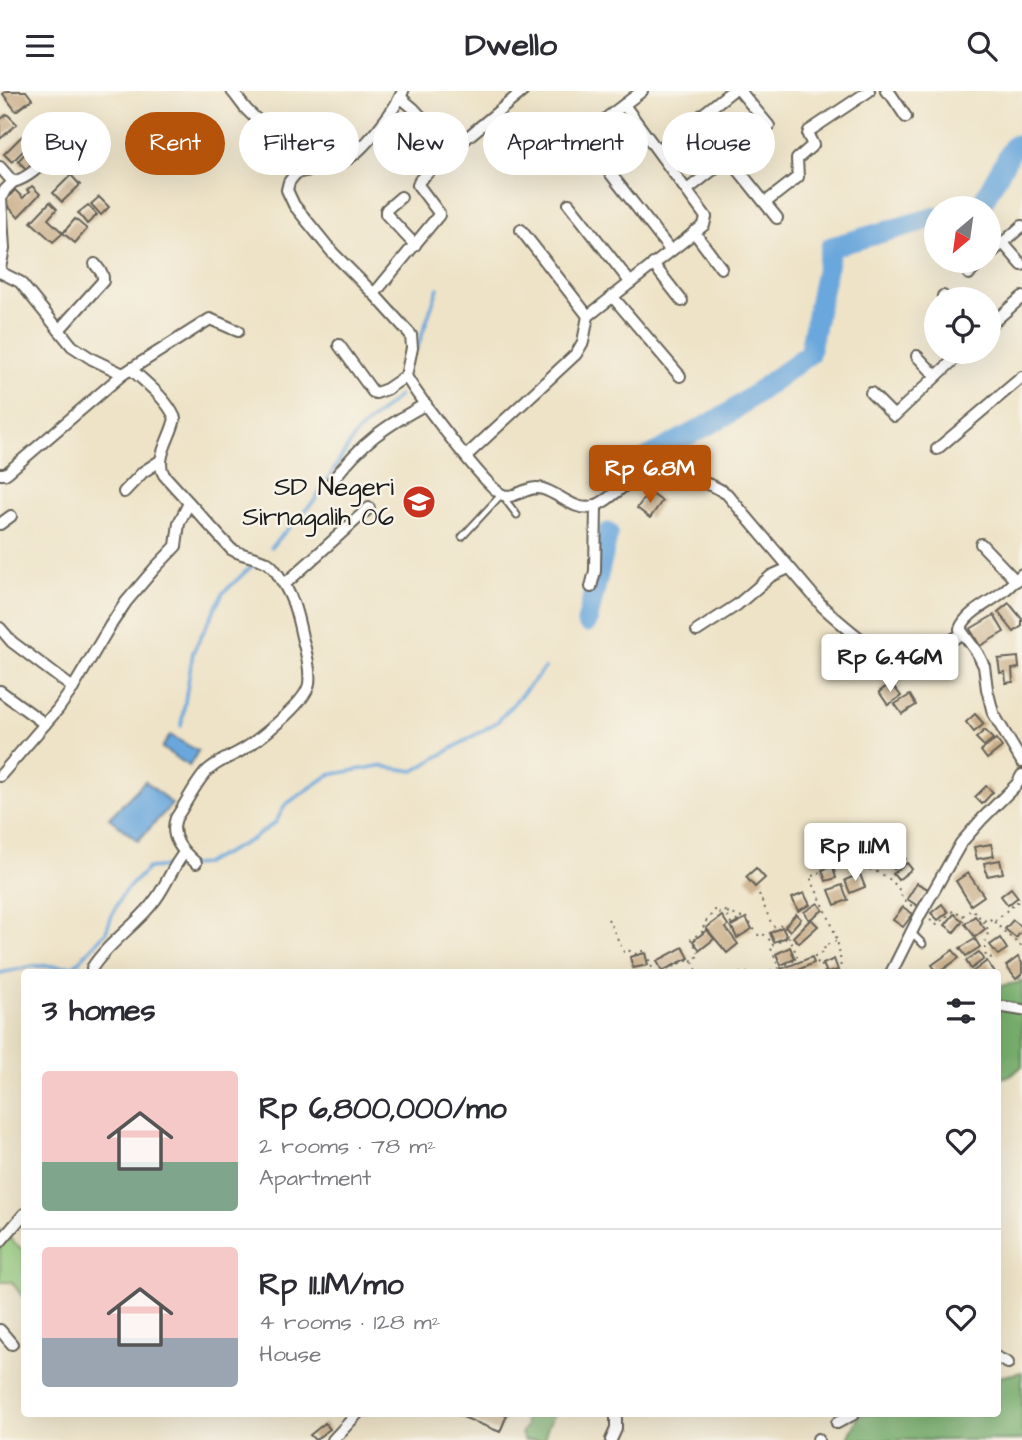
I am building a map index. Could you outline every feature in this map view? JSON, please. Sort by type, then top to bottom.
[{"type":"street","points":[[232,91],[249,112]]},
{"type":"street","points":[[469,136],[523,91]]},
{"type":"street","points":[[642,91],[597,128],[594,143],[603,164],[670,250]]},
{"type":"street","points":[[658,149],[732,91]]},
{"type":"street","points":[[740,91],[757,112]]},
{"type":"street","points":[[766,202],[796,180],[797,159],[813,145],[809,131],[869,91]]},
{"type":"street","points":[[886,91],[906,117]]},
{"type":"street","points":[[359,150],[384,121],[401,94],[418,112]]},
{"type":"street","points":[[466,456],[576,354],[583,342],[588,316],[704,225],[706,217],[624,105]]},
{"type":"street","points":[[0,167],[13,182]]},
{"type":"street","points":[[29,175],[13,182],[1,198],[4,249],[0,270],[20,282],[72,346],[127,372],[156,392],[173,414],[174,422],[160,461],[164,475],[231,549],[272,566],[296,606],[306,651],[309,683],[307,692],[271,729],[237,753],[219,761],[205,773],[174,825],[181,855],[196,863]]},
{"type":"street","points":[[294,175],[286,190],[295,205],[333,253],[411,335],[413,341],[406,376],[466,456],[493,488],[503,495],[514,495],[536,487],[579,507],[587,508],[596,506],[644,473],[655,471],[705,482],[727,494],[811,594],[836,619],[880,653],[907,664],[920,660],[962,634]]},
{"type":"street","points":[[374,294],[439,215],[418,183],[426,175]]},
{"type":"street","points":[[687,190],[706,175]]},
{"type":"street","points":[[744,175],[778,218]]},
{"type":"street","points":[[401,197],[386,214],[415,245]]},
{"type":"street","points":[[569,204],[630,282]]},
{"type":"street","points":[[1022,226],[1002,242],[1022,265]]},
{"type":"street","points":[[521,230],[588,316]]},
{"type":"street","points":[[694,232],[721,268]]},
{"type":"street","points":[[59,330],[103,281],[103,276],[95,264]]},
{"type":"street","points":[[653,264],[682,301]]},
{"type":"street","points":[[612,296],[680,376]]},
{"type":"street","points":[[1001,315],[1022,297]]},
{"type":"street","points":[[0,474],[8,472],[127,372],[210,319],[238,331]]},
{"type":"street","points":[[339,345],[373,392],[387,389],[406,376]]},
{"type":"street","points":[[916,355],[936,376]]},
{"type":"street","points":[[871,393],[894,416],[949,364]]},
{"type":"street","points":[[937,449],[1022,377]]},
{"type":"street","points":[[333,480],[359,449],[377,433],[426,404]]},
{"type":"street","points":[[124,492],[142,472],[160,461]]},
{"type":"street","points":[[0,776],[73,688],[126,602],[176,546],[179,523],[189,503]]},
{"type":"street","points":[[591,587],[595,571],[596,506]]},
{"type":"street","points":[[285,584],[369,508]]},
{"type":"street","points":[[0,524],[10,516]]},
{"type":"street","points":[[981,544],[1019,577],[962,622],[960,629],[984,666],[993,712],[1022,762]]},
{"type":"street","points":[[697,631],[737,605],[771,576],[789,568]]},
{"type":"street","points":[[0,628],[12,642],[73,688]]},
{"type":"street","points":[[0,691],[45,724]]},
{"type":"street","points":[[893,969],[920,913],[961,843],[1017,784],[1022,775]]},
{"type":"street","points":[[92,968],[102,953],[141,918],[154,902],[181,855]]},
{"type":"street","points":[[1001,1006],[1022,1010]]},
{"type":"street","points":[[0,1242],[21,1218]]},
{"type":"street","points":[[0,1330],[12,1344]]},
{"type":"street","points":[[333,1440],[354,1417]]},
{"type":"street","points":[[611,1440],[616,1429],[616,1417]]},
{"type":"street","points":[[837,1423],[848,1417]]},
{"type":"lane","points":[[462,537],[503,495],[517,515]]},
{"type":"lane","points":[[911,932],[923,944]]},
{"type":"path","points":[[840,969],[837,940],[810,877],[819,874],[821,867],[861,855],[863,860],[866,859],[868,869],[882,873],[901,890],[902,898],[937,925],[954,910],[963,916],[972,909],[989,931],[984,949],[986,957],[995,958]]},
{"type":"path","points":[[759,894],[772,925],[775,927],[783,924],[797,955],[797,959],[775,969]]},
{"type":"path","points":[[993,922],[1017,902],[1022,902]]},
{"type":"path","points":[[692,961],[700,954],[691,939],[705,930],[703,925],[716,909],[720,914],[726,911]]},
{"type":"path","points":[[726,911],[742,918],[745,916],[758,935],[762,933],[774,944]]},
{"type":"path","points":[[726,911],[731,924],[742,918]]},
{"type":"path","points":[[983,921],[989,918],[997,923],[1022,947]]},
{"type":"path","points":[[608,919],[625,952],[628,950],[635,954],[645,950],[653,969]]},
{"type":"path","points":[[779,968],[771,945],[789,937]]},
{"type":"path","points":[[823,969],[815,956],[825,951],[824,946],[837,940]]},
{"type":"path","points":[[668,969],[691,958],[696,969]]},
{"type":"green space","points":[[1022,980],[1022,1066],[1012,1075],[1001,1078],[1001,986]]},
{"type":"green space","points":[[0,1230],[21,1248],[21,1295],[12,1282],[0,1282]]},
{"type":"green space","points":[[1022,1372],[1022,1440],[847,1440],[858,1417],[1001,1417],[1001,1376]]},
{"type":"green space","points":[[524,1417],[553,1417],[544,1440],[524,1440],[521,1434],[526,1426]]},
{"type":"water","points":[[170,735],[198,751],[189,766],[162,748]]},
{"type":"water","points":[[145,781],[172,804],[138,841],[109,818]]},
{"type":"building","points":[[6,91],[26,91],[32,99],[16,111],[3,94]]},
{"type":"building","points":[[7,114],[17,124],[0,139],[0,120]]},
{"type":"building","points":[[21,137],[21,153],[12,162],[4,154]]},
{"type":"building","points":[[71,175],[80,185],[62,202],[53,193]]},
{"type":"building","points":[[32,186],[40,194],[18,217],[4,202],[15,190],[23,198]]},
{"type":"building","points":[[99,197],[109,207],[101,215],[91,204]]},
{"type":"building","points":[[50,202],[57,209],[48,219],[63,233],[53,242],[31,222]]},
{"type":"building","points":[[88,205],[97,215],[87,224],[78,213]]},
{"type":"building","points":[[75,219],[87,229],[75,243],[63,233]]},
{"type":"building","points":[[649,492],[662,501],[650,518],[637,508]]},
{"type":"building","points":[[1009,603],[1022,619],[1022,626],[1014,632],[998,612]]},
{"type":"building","points":[[994,615],[1004,632],[980,646],[970,629]]},
{"type":"building","points":[[1018,657],[1019,668],[1012,669],[1013,682],[1006,683],[1005,672],[1000,673],[998,659]]},
{"type":"building","points":[[891,683],[901,696],[888,705],[879,692]]},
{"type":"building","points":[[910,695],[916,705],[902,714],[895,704]]},
{"type":"building","points":[[975,714],[984,724],[974,732],[966,722]]},
{"type":"building","points":[[985,730],[993,739],[984,746],[976,738]]},
{"type":"building","points":[[996,739],[1002,747],[987,759],[981,751]]},
{"type":"building","points":[[986,786],[993,792],[982,804],[975,797]]},
{"type":"building","points":[[991,844],[994,856],[977,859],[974,847]]},
{"type":"building","points":[[898,849],[906,859],[894,869],[886,860]]},
{"type":"building","points":[[1000,860],[1003,873],[987,876],[984,863]]},
{"type":"building","points":[[907,863],[912,869],[898,880],[893,874]]},
{"type":"building","points":[[833,866],[836,878],[826,881],[822,870]]},
{"type":"building","points":[[756,868],[765,878],[755,887],[746,877]]},
{"type":"building","points":[[968,873],[984,896],[971,905],[956,881]]},
{"type":"building","points":[[860,874],[865,887],[850,893],[845,880]]},
{"type":"building","points":[[917,883],[928,889],[918,906],[907,899]]},
{"type":"building","points":[[842,885],[848,900],[835,905],[829,890]]},
{"type":"building","points":[[1011,888],[1018,897],[1008,905],[1001,896]]},
{"type":"building","points":[[804,893],[810,905],[798,911],[792,898]]},
{"type":"building","points":[[818,903],[823,910],[809,920],[804,912]]},
{"type":"building","points":[[942,904],[948,912],[938,920],[931,913]]},
{"type":"building","points":[[903,907],[913,914],[903,927],[893,920]]},
{"type":"building","points":[[796,914],[801,919],[790,931],[785,926]]},
{"type":"building","points":[[954,914],[963,921],[954,932],[945,925]]},
{"type":"building","points":[[722,916],[728,925],[726,928],[738,944],[727,953],[706,928]]},
{"type":"building","points":[[975,916],[985,929],[975,937],[965,924]]},
{"type":"building","points":[[746,918],[752,929],[737,938],[731,926]]},
{"type":"building","points":[[811,919],[818,926],[799,943],[793,937]]},
{"type":"building","points":[[1013,920],[1022,927],[1016,938],[1005,929]]},
{"type":"building","points":[[782,927],[787,937],[774,942],[770,933]]},
{"type":"building","points":[[707,930],[714,939],[700,950],[693,941]]},
{"type":"building","points":[[1000,938],[1007,949],[998,955],[990,945]]},
{"type":"building","points":[[975,939],[980,947],[966,956],[960,948]]},
{"type":"building","points":[[683,947],[689,958],[666,969],[661,969],[657,961]]},
{"type":"building","points":[[790,947],[795,959],[781,965],[776,954]]},
{"type":"building","points":[[953,950],[959,958],[944,969],[935,969],[932,965]]},
{"type":"building","points":[[979,952],[984,959],[971,969],[966,961]]},
{"type":"building","points":[[645,953],[648,965],[633,968],[630,957]]},
{"type":"building","points":[[812,957],[814,963],[800,969],[781,969]]},
{"type":"building","points":[[1018,957],[1022,963],[1022,974],[1016,979],[1006,966]]},
{"type":"building","points":[[834,959],[838,969],[825,969],[823,964]]},
{"type":"building","points":[[987,961],[992,969],[976,969]]},
{"type":"building","points":[[462,1417],[506,1417],[500,1432]]},
{"type":"building","points":[[325,1423],[330,1429],[315,1440],[310,1435]]},
{"type":"waterway","points":[[986,196],[1014,146],[1022,143]]},
{"type":"waterway","points":[[615,486],[632,466],[728,414],[809,354],[831,247],[924,220]]},
{"type":"waterway","points":[[417,349],[438,288]]},
{"type":"waterway","points":[[271,547],[315,500],[356,434],[399,396]]},
{"type":"waterway","points":[[587,622],[608,533]]},
{"type":"waterway","points":[[181,726],[193,652],[223,593],[256,562]]},
{"type":"waterway","points":[[180,866],[204,864],[251,840],[276,822],[285,805],[329,775],[379,766],[414,771],[497,722],[545,668]]},
{"type":"waterway","points":[[0,973],[34,966],[74,966],[106,932],[124,892],[148,868],[172,866]]},
{"type":"place","name":"SD Negeri Sirnagalih 06","points":[[419,502]]}]
